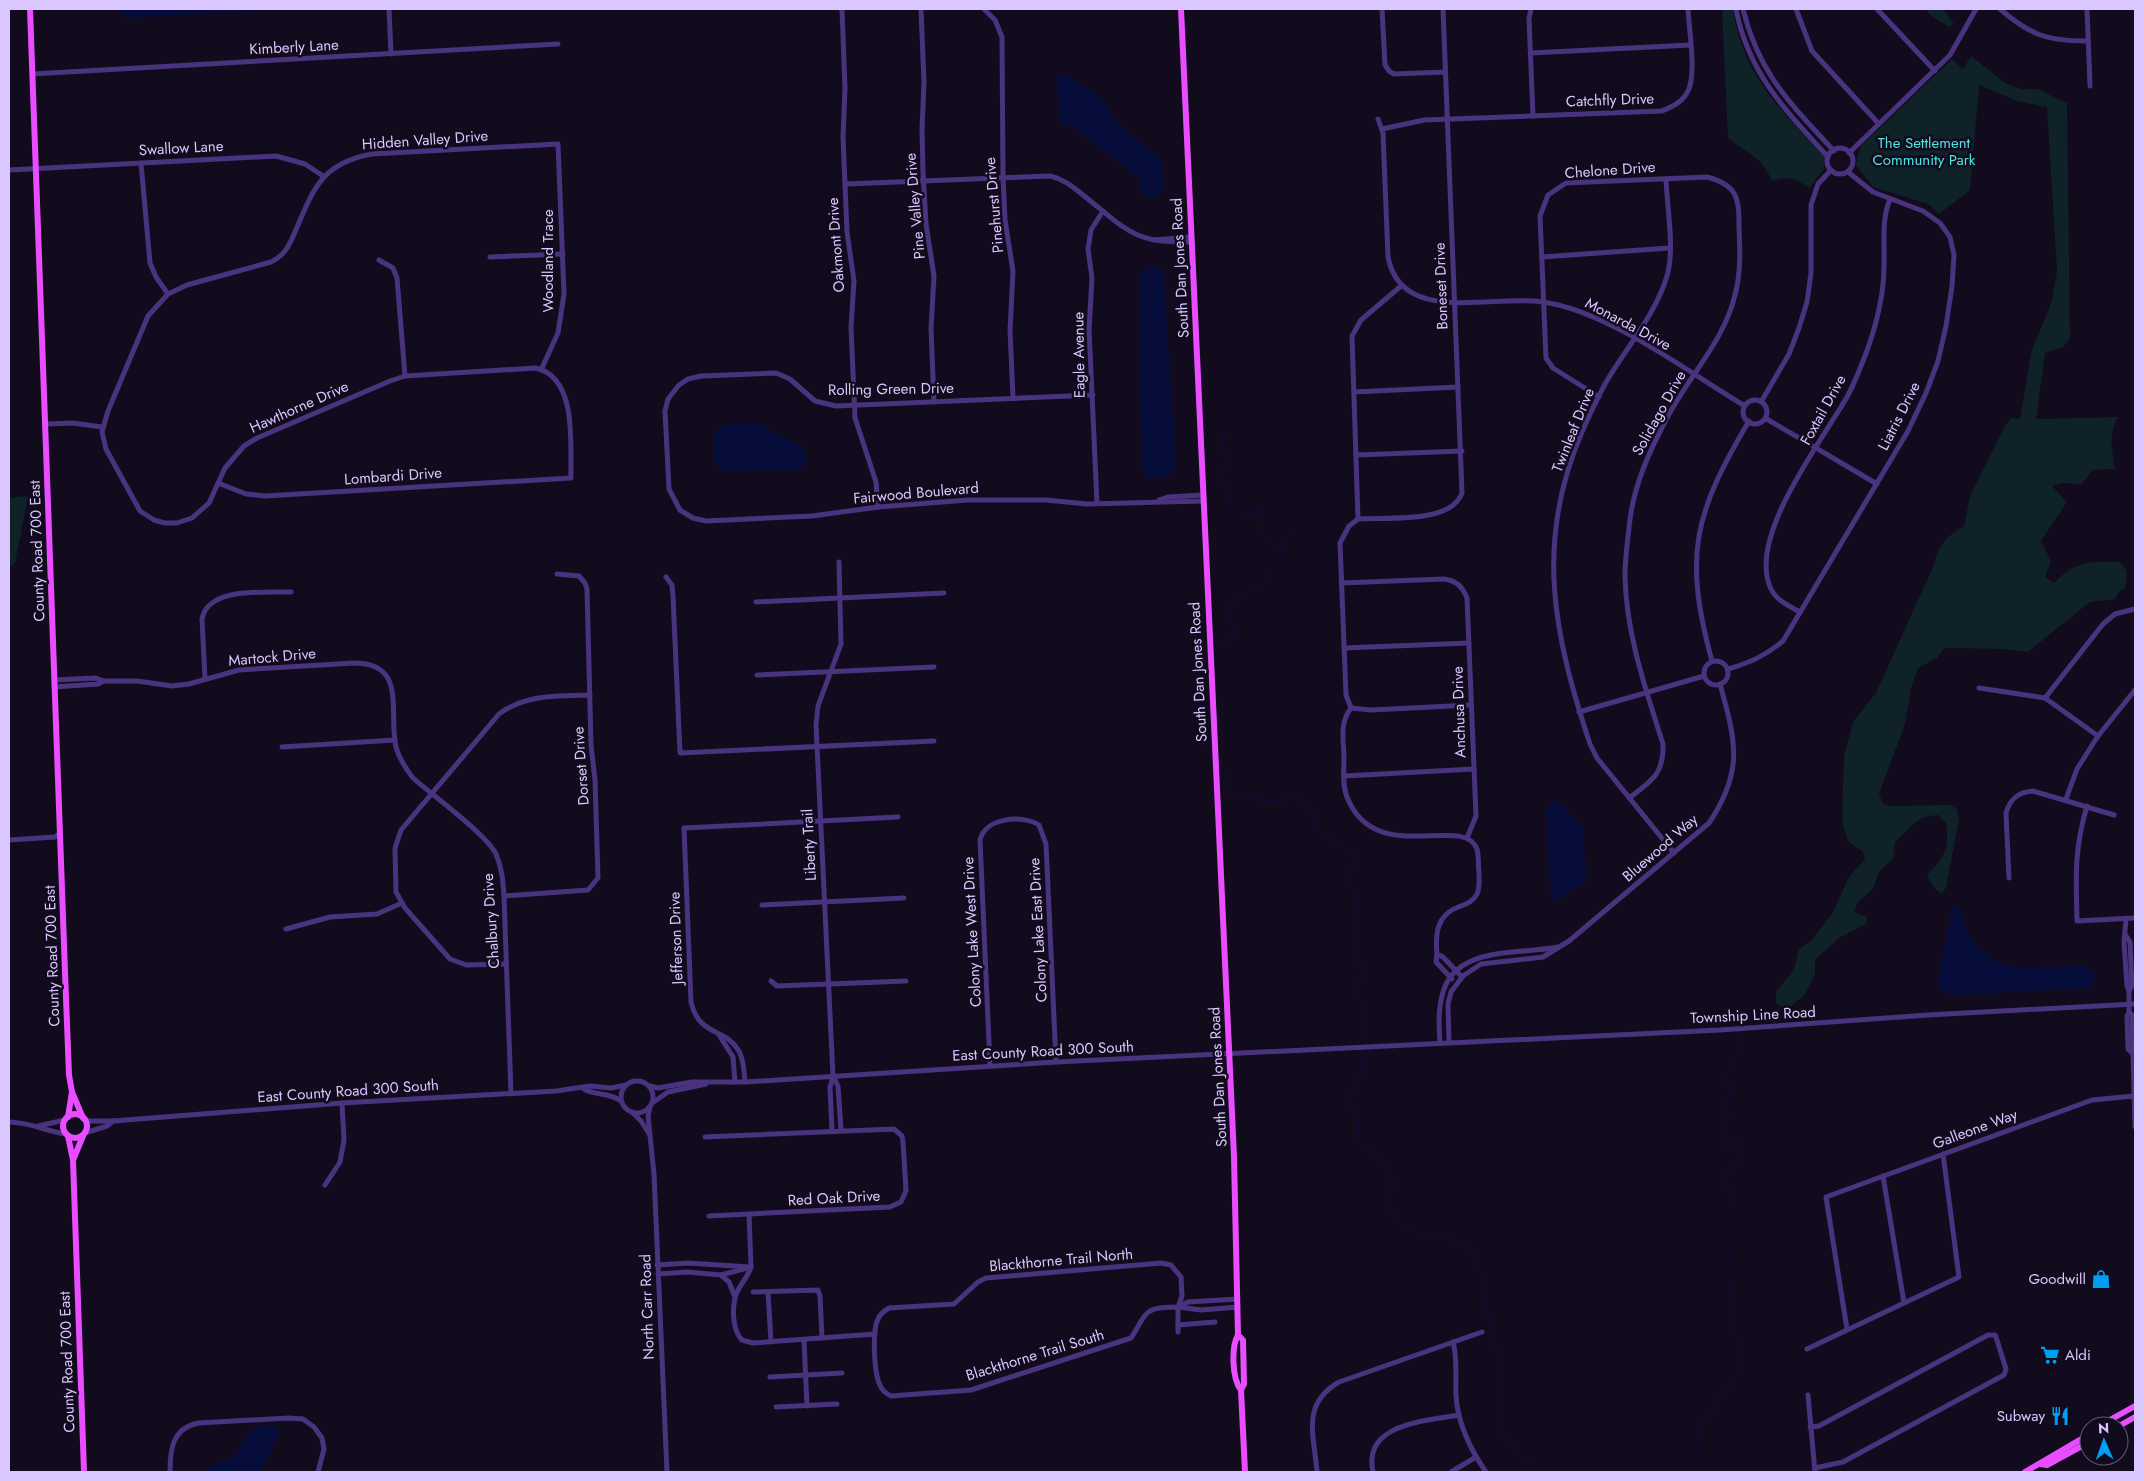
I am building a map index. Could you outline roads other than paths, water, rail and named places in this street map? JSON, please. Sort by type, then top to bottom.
[{"type":"main road","name":"County Road 700 East","points":[[30,9],[54,683],[69,1065],[72,1092],[67,1118]]},
{"type":"main road","name":"South Dan Jones Road","points":[[1181,9],[1229,1053],[1238,1299],[1238,1335],[1234,1341],[1235,1365],[1236,1384],[1241,1390],[1244,1472]]},
{"type":"main road","name":"County Road 700 East","points":[[72,1092],[84,1119]]},
{"type":"main road","points":[[76,1114],[84,1119],[84,1134],[75,1138],[67,1135],[63,1126],[67,1118],[76,1114]]},
{"type":"main road","name":"County Road 700 East","points":[[73,1160],[84,1134]]},
{"type":"main road","name":"County Road 700 East","points":[[67,1135],[73,1160],[84,1472]]},
{"type":"main road","points":[[2117,1416],[2135,1406]]},
{"type":"main road","points":[[2025,1472],[2079,1441]]},
{"type":"main road","points":[[2040,1464],[2047,1465],[2079,1447]]},
{"type":"street","points":[[389,9],[391,54]]},
{"type":"street","name":"Oakmont Drive","points":[[842,9],[845,80],[842,137],[847,232],[854,281],[851,327],[855,405],[858,431],[876,482],[878,507]]},
{"type":"street","name":"Pine Valley Drive","points":[[921,9],[924,82],[922,130],[926,224],[934,276],[931,329],[934,402]]},
{"type":"street","name":"Pinehurst Drive","points":[[984,9],[990,12],[1000,29],[1002,38],[1003,178],[1005,220],[1013,272],[1010,330],[1013,398]]},
{"type":"street","points":[[1382,9],[1385,65],[1389,72],[1394,74],[1445,72]]},
{"type":"street","name":"Boneset Drive","points":[[1358,519],[1433,515],[1454,506],[1462,493],[1462,451],[1442,9]]},
{"type":"street","points":[[1531,9],[1529,19],[1533,116]]},
{"type":"street","name":"Catchfly Drive","points":[[1382,129],[1420,120],[1662,111],[1675,106],[1689,88],[1691,76],[1688,9]]},
{"type":"street","points":[[1736,9],[1747,50],[1769,91],[1828,157]]},
{"type":"street","points":[[1743,9],[1754,47],[1776,87],[1834,150]]},
{"type":"street","points":[[1796,9],[1812,51],[1879,124]]},
{"type":"street","points":[[1877,9],[1935,71]]},
{"type":"street","points":[[1849,152],[1935,71],[1957,47],[1976,9]]},
{"type":"street","points":[[2000,9],[2019,25],[2034,34],[2060,40],[2087,41]]},
{"type":"street","points":[[2087,9],[2090,86]]},
{"type":"street","name":"Kimberly Lane","points":[[32,74],[558,44]]},
{"type":"street","points":[[1530,53],[1690,45]]},
{"type":"street","points":[[1351,708],[1346,695],[1340,543],[1349,526],[1358,519],[1352,342],[1354,330],[1361,320],[1401,286],[1391,270],[1388,257],[1382,129],[1378,119]]},
{"type":"street","name":"Woodland Trace","points":[[532,146],[558,144],[563,254],[564,294],[561,321],[552,349],[541,370]]},
{"type":"street","name":"Hidden Valley Drive","points":[[102,427],[148,316],[168,294],[187,284],[271,262],[280,257],[287,250],[312,193],[323,176],[356,157],[372,154],[532,146]]},
{"type":"street","points":[[1841,149],[1849,152],[1853,160],[1848,172],[1839,174],[1828,166],[1828,157],[1834,150],[1841,149]]},
{"type":"street","name":"Swallow Lane","points":[[9,170],[276,156],[305,164],[323,176]]},
{"type":"street","points":[[141,163],[150,263],[156,277],[168,294]]},
{"type":"street","points":[[1761,402],[1789,354],[1807,302],[1810,273],[1810,204],[1818,184],[1831,170]]},
{"type":"street","name":"Liatris Drive","points":[[1728,669],[1752,662],[1768,654],[1783,641],[1908,431],[1926,393],[1938,361],[1946,326],[1954,255],[1950,237],[1940,223],[1923,211],[1873,192],[1848,172]]},
{"type":"street","points":[[844,184],[1044,175],[1057,178],[1131,234],[1150,241],[1191,240]]},
{"type":"street","name":"Solidago Drive","points":[[1629,798],[1655,778],[1662,768],[1664,756],[1663,744],[1629,626],[1625,559],[1630,518],[1641,471],[1666,418],[1723,326],[1735,296],[1740,253],[1739,204],[1735,194],[1728,185],[1707,177],[1666,179]]},
{"type":"street","name":"Twinleaf Drive","points":[[1666,179],[1669,248],[1667,276],[1660,294],[1599,397],[1582,433],[1565,482],[1555,531],[1554,580],[1561,646],[1579,712],[1597,758],[1674,853]]},
{"type":"street","name":"Chelone Drive","points":[[1599,397],[1553,368],[1546,358],[1540,216],[1548,194],[1566,183],[1666,179]]},
{"type":"street","name":"Foxtail Drive","points":[[1800,612],[1778,600],[1768,582],[1770,537],[1783,503],[1848,394],[1868,347],[1880,306],[1884,268],[1884,212],[1890,199]]},
{"type":"street","name":"Eagle Avenue","points":[[1098,503],[1090,329],[1092,278],[1088,240],[1090,230],[1103,211]]},
{"type":"street","points":[[1542,257],[1669,248]]},
{"type":"street","points":[[490,257],[563,254]]},
{"type":"street","points":[[379,260],[393,268],[397,278],[404,376]]},
{"type":"street","name":"Monarda Drive","points":[[1401,286],[1426,300],[1454,302],[1520,299],[1567,307],[1593,316],[1634,338],[1745,406]]},
{"type":"street","name":"Hawthorne Drive","points":[[102,427],[104,445],[140,511],[154,520],[176,523],[192,518],[208,503],[229,462],[250,442],[390,381],[404,376],[526,368],[541,370]]},
{"type":"street","name":"Lombardi Drive","points":[[218,483],[240,492],[265,496],[571,478],[568,415],[564,393],[550,374],[541,370]]},
{"type":"street","name":"Rolling Green Drive","points":[[680,510],[669,489],[665,418],[668,399],[674,390],[688,379],[701,376],[776,374],[790,379],[810,397],[822,404],[836,406],[1093,395]]},
{"type":"street","points":[[1354,392],[1458,387]]},
{"type":"street","points":[[1751,401],[1761,402],[1767,410],[1766,418],[1760,423],[1749,422],[1744,414],[1745,406],[1751,401]]},
{"type":"street","points":[[1766,418],[1877,484]]},
{"type":"street","points":[[1712,661],[1697,598],[1695,570],[1698,540],[1710,492],[1749,422]]},
{"type":"street","points":[[46,424],[73,423],[102,427]]},
{"type":"street","points":[[1356,456],[1462,451]]},
{"type":"street","name":"Fairwood Boulevard","points":[[680,510],[693,518],[706,521],[812,516],[878,507],[988,500],[1098,503],[1156,500],[1168,497],[1203,498]]},
{"type":"street","name":"Liberty Trail","points":[[838,562],[841,644],[817,712],[816,746],[833,1076],[838,1086],[841,1130]]},
{"type":"street","name":"Dorset Drive","points":[[504,896],[588,890],[598,878],[586,583],[575,575],[557,574]]},
{"type":"street","points":[[666,577],[672,585],[673,596],[680,752],[934,741]]},
{"type":"street","name":"Anchusa Drive","points":[[1341,583],[1444,579],[1454,581],[1460,585],[1467,598],[1476,816],[1467,838]]},
{"type":"street","points":[[205,679],[202,619],[204,611],[211,603],[225,596],[291,592]]},
{"type":"street","points":[[756,602],[944,593]]},
{"type":"street","points":[[2045,698],[2103,624],[2115,614],[2133,609]]},
{"type":"street","points":[[1344,648],[1469,643]]},
{"type":"street","points":[[1712,661],[1723,662],[1728,669],[1727,677],[1720,684],[1709,683],[1704,676],[1704,667],[1712,661]]},
{"type":"street","name":"Martock Drive","points":[[54,683],[98,684],[103,681],[137,681],[172,686],[189,684],[239,670],[354,663],[372,664],[384,672]]},
{"type":"street","points":[[757,675],[934,667]]},
{"type":"street","name":"Chalbury Drive","points":[[384,672],[392,688],[395,740],[406,768],[431,794],[490,846],[495,853],[502,875],[511,1093]]},
{"type":"street","points":[[1579,712],[1704,676]]},
{"type":"street","name":"Bluewood Way","points":[[1449,1042],[1447,1016],[1450,998],[1456,983],[1462,977],[1481,964],[1543,957],[1560,946],[1709,823],[1725,799],[1734,769],[1734,742],[1720,684]]},
{"type":"street","points":[[1979,688],[2045,698],[2098,736]]},
{"type":"street","points":[[2066,799],[2077,769],[2098,736],[2135,690]]},
{"type":"street","points":[[506,964],[466,965],[450,959],[402,903],[396,892],[395,848],[397,838],[401,830],[495,717],[505,710],[534,698],[590,695]]},
{"type":"street","points":[[1351,708],[1371,710],[1471,705]]},
{"type":"street","points":[[1351,708],[1343,722],[1344,776],[1347,797],[1359,817],[1376,830],[1401,838],[1456,835],[1467,838],[1477,850],[1478,893],[1472,900],[1454,909],[1436,928],[1436,962],[1456,983]]},
{"type":"street","points":[[282,747],[395,740]]},
{"type":"street","points":[[1344,776],[1474,770]]},
{"type":"street","points":[[2009,878],[2006,813],[2009,804],[2015,796],[2024,791],[2033,791],[2066,799],[2114,815]]},
{"type":"street","points":[[2087,806],[2078,836],[2075,861],[2078,921],[2135,918]]},
{"type":"street","points":[[820,822],[898,817]]},
{"type":"street","name":"Colony Lake East Drive","points":[[1013,821],[1036,824],[1043,832],[1046,844],[1056,1062]]},
{"type":"street","name":"Colony Lake West Drive","points":[[990,1065],[980,840],[983,832],[989,825],[1013,821]]},
{"type":"street","name":"Jefferson Drive","points":[[744,1082],[738,1051],[730,1041],[718,1035],[698,1019],[691,1002],[684,828],[820,822]]},
{"type":"street","points":[[9,840],[55,837],[60,833]]},
{"type":"street","points":[[762,905],[904,898]]},
{"type":"street","points":[[286,929],[330,917],[377,914],[402,903]]},
{"type":"street","points":[[2126,919],[2124,943],[2129,991],[2129,1012],[2132,1015],[2135,1127]]},
{"type":"street","name":"Bluewood Way","points":[[1440,1043],[1439,1016],[1442,995],[1456,971],[1474,959],[1489,954],[1539,951],[1560,946]]},
{"type":"street","points":[[1437,954],[1443,957],[1462,977]]},
{"type":"street","points":[[771,980],[777,986],[906,981]]},
{"type":"street","name":"Township Line Road","points":[[1378,1046],[1720,1030],[1928,1015],[2135,1004]]},
{"type":"street","points":[[1439,1016],[1447,1016]]},
{"type":"street","name":"Jefferson Drive","points":[[718,1035],[733,1057],[735,1082]]},
{"type":"street","name":"East County Road 300 South","points":[[650,1086],[658,1088],[692,1082],[744,1082],[990,1065],[1378,1046]]},
{"type":"street","points":[[832,1130],[830,1087],[833,1076]]},
{"type":"street","points":[[631,1112],[641,1112],[651,1105],[653,1094],[650,1086],[638,1080],[626,1085],[622,1090],[621,1101],[631,1112],[645,1126],[652,1140]]},
{"type":"street","name":"East County Road 300 South","points":[[651,1105],[668,1092],[709,1083]]},
{"type":"street","name":"East County Road 300 South","points":[[84,1119],[114,1121],[342,1103],[584,1089],[590,1086],[611,1088],[626,1085]]},
{"type":"street","name":"East County Road 300 South","points":[[584,1089],[589,1092],[612,1095],[621,1101]]},
{"type":"street","name":"Galleone Way","points":[[1847,1329],[1826,1197],[2092,1100],[2134,1096]]},
{"type":"street","points":[[325,1185],[340,1162],[344,1140],[342,1103]]},
{"type":"street","name":"North Carr Road","points":[[651,1105],[648,1116],[652,1140],[667,1472]]},
{"type":"street","points":[[37,1126],[67,1118]]},
{"type":"street","name":"East County Road 300 South","points":[[84,1134],[114,1121]]},
{"type":"street","points":[[9,1122],[37,1126],[45,1130],[67,1135]]},
{"type":"street","name":"Red Oak Drive","points":[[705,1137],[887,1128],[898,1132],[903,1142],[906,1191],[901,1202],[890,1207],[709,1216]]},
{"type":"street","points":[[1807,1350],[1847,1329],[1959,1278],[1943,1154]]},
{"type":"street","points":[[1883,1176],[1904,1303]]},
{"type":"street","points":[[734,1297],[749,1274],[751,1267],[749,1214]]},
{"type":"street","points":[[657,1264],[688,1263],[725,1266],[742,1264],[751,1267]]},
{"type":"street","name":"Blackthorne Trail North","points":[[875,1334],[877,1320],[889,1308],[954,1304],[978,1282],[996,1277],[1161,1263],[1171,1265],[1181,1277],[1182,1296],[1178,1306],[1178,1332]]},
{"type":"street","points":[[658,1274],[687,1272],[722,1275],[751,1267]]},
{"type":"street","points":[[722,1275],[730,1282],[734,1297],[737,1335],[748,1343],[875,1334]]},
{"type":"street","points":[[753,1292],[818,1290],[822,1338]]},
{"type":"street","points":[[768,1292],[770,1342]]},
{"type":"street","points":[[1178,1306],[1188,1302],[1238,1299]]},
{"type":"street","points":[[1178,1306],[1200,1310],[1238,1307]]},
{"type":"street","name":"Blackthorne Trail South","points":[[875,1334],[877,1377],[884,1392],[891,1396],[971,1390],[1131,1338],[1146,1313],[1155,1307],[1178,1306]]},
{"type":"street","points":[[1178,1325],[1215,1322]]},
{"type":"street","points":[[1316,1472],[1313,1413],[1318,1398],[1339,1382],[1482,1332]]},
{"type":"street","points":[[1808,1395],[1810,1428],[1815,1470],[1843,1462],[2000,1378],[2004,1375],[2006,1369],[1996,1338],[1992,1335],[1819,1426],[1810,1428]]},
{"type":"street","points":[[804,1340],[807,1406]]},
{"type":"street","points":[[1453,1342],[1457,1361],[1456,1394],[1459,1415],[1465,1437],[1486,1472]]},
{"type":"street","points":[[770,1377],[842,1373]]},
{"type":"street","points":[[776,1407],[837,1404]]},
{"type":"street","points":[[1373,1472],[1372,1461],[1376,1447],[1382,1437],[1391,1431],[1402,1426],[1459,1415]]},
{"type":"street","points":[[170,1472],[172,1442],[189,1425],[289,1418],[307,1421],[319,1432],[324,1449],[318,1472]]},
{"type":"street","points":[[1451,1472],[1476,1457]]},
{"type":"waterway","points":[[1212,645],[1234,638],[1237,633],[1230,622],[1230,611],[1236,594],[1257,590],[1264,585],[1269,576],[1284,573],[1284,561],[1279,551],[1290,533],[1285,527],[1281,527],[1271,539],[1264,538],[1260,530],[1262,524],[1261,507],[1258,504],[1251,506],[1253,514],[1250,518],[1241,517],[1229,506],[1228,488],[1218,472],[1228,462],[1222,444],[1225,432]]},
{"type":"waterway","points":[[1207,649],[1200,658],[1199,667],[1202,691],[1200,706],[1203,746],[1212,755]]},
{"type":"waterway","points":[[1219,760],[1223,763],[1230,793],[1240,797],[1257,798],[1266,801],[1291,799],[1304,801],[1312,813],[1313,824],[1327,839],[1337,841],[1355,857],[1355,867],[1347,878],[1356,894],[1358,913],[1354,928],[1356,939],[1354,955],[1360,963],[1362,970],[1357,987],[1364,1017],[1363,1044]]},
{"type":"waterway","points":[[1735,1027],[1736,1020],[1742,1017]]},
{"type":"waterway","points":[[1702,1472],[1696,1436],[1697,1429],[1710,1418],[1712,1409],[1719,1396],[1737,1375],[1738,1351],[1741,1342],[1736,1332],[1729,1278],[1735,1209],[1730,1191],[1721,1176],[1722,1171],[1734,1171],[1742,1148],[1741,1141],[1735,1141],[1726,1146],[1720,1140],[1729,1118],[1727,1107],[1729,1085],[1726,1077],[1729,1069],[1738,1057],[1740,1048],[1736,1031]]},
{"type":"waterway","points":[[1363,1048],[1362,1075],[1356,1081],[1348,1102],[1357,1111],[1360,1145],[1373,1151],[1393,1180],[1388,1203],[1402,1226],[1419,1233],[1462,1244],[1470,1250],[1475,1257],[1478,1272]]},
{"type":"waterway","points":[[1480,1279],[1500,1364],[1496,1390],[1502,1431],[1517,1454],[1545,1472]]},
{"type":"place","name":"Goodwill","points":[[2101,1279]]},
{"type":"place","name":"Aldi","points":[[2050,1355]]},
{"type":"place","name":"Subway","points":[[2060,1416]]},
{"type":"park label","name":"The Settlement Community Park","points":[[1924,152]]}]
